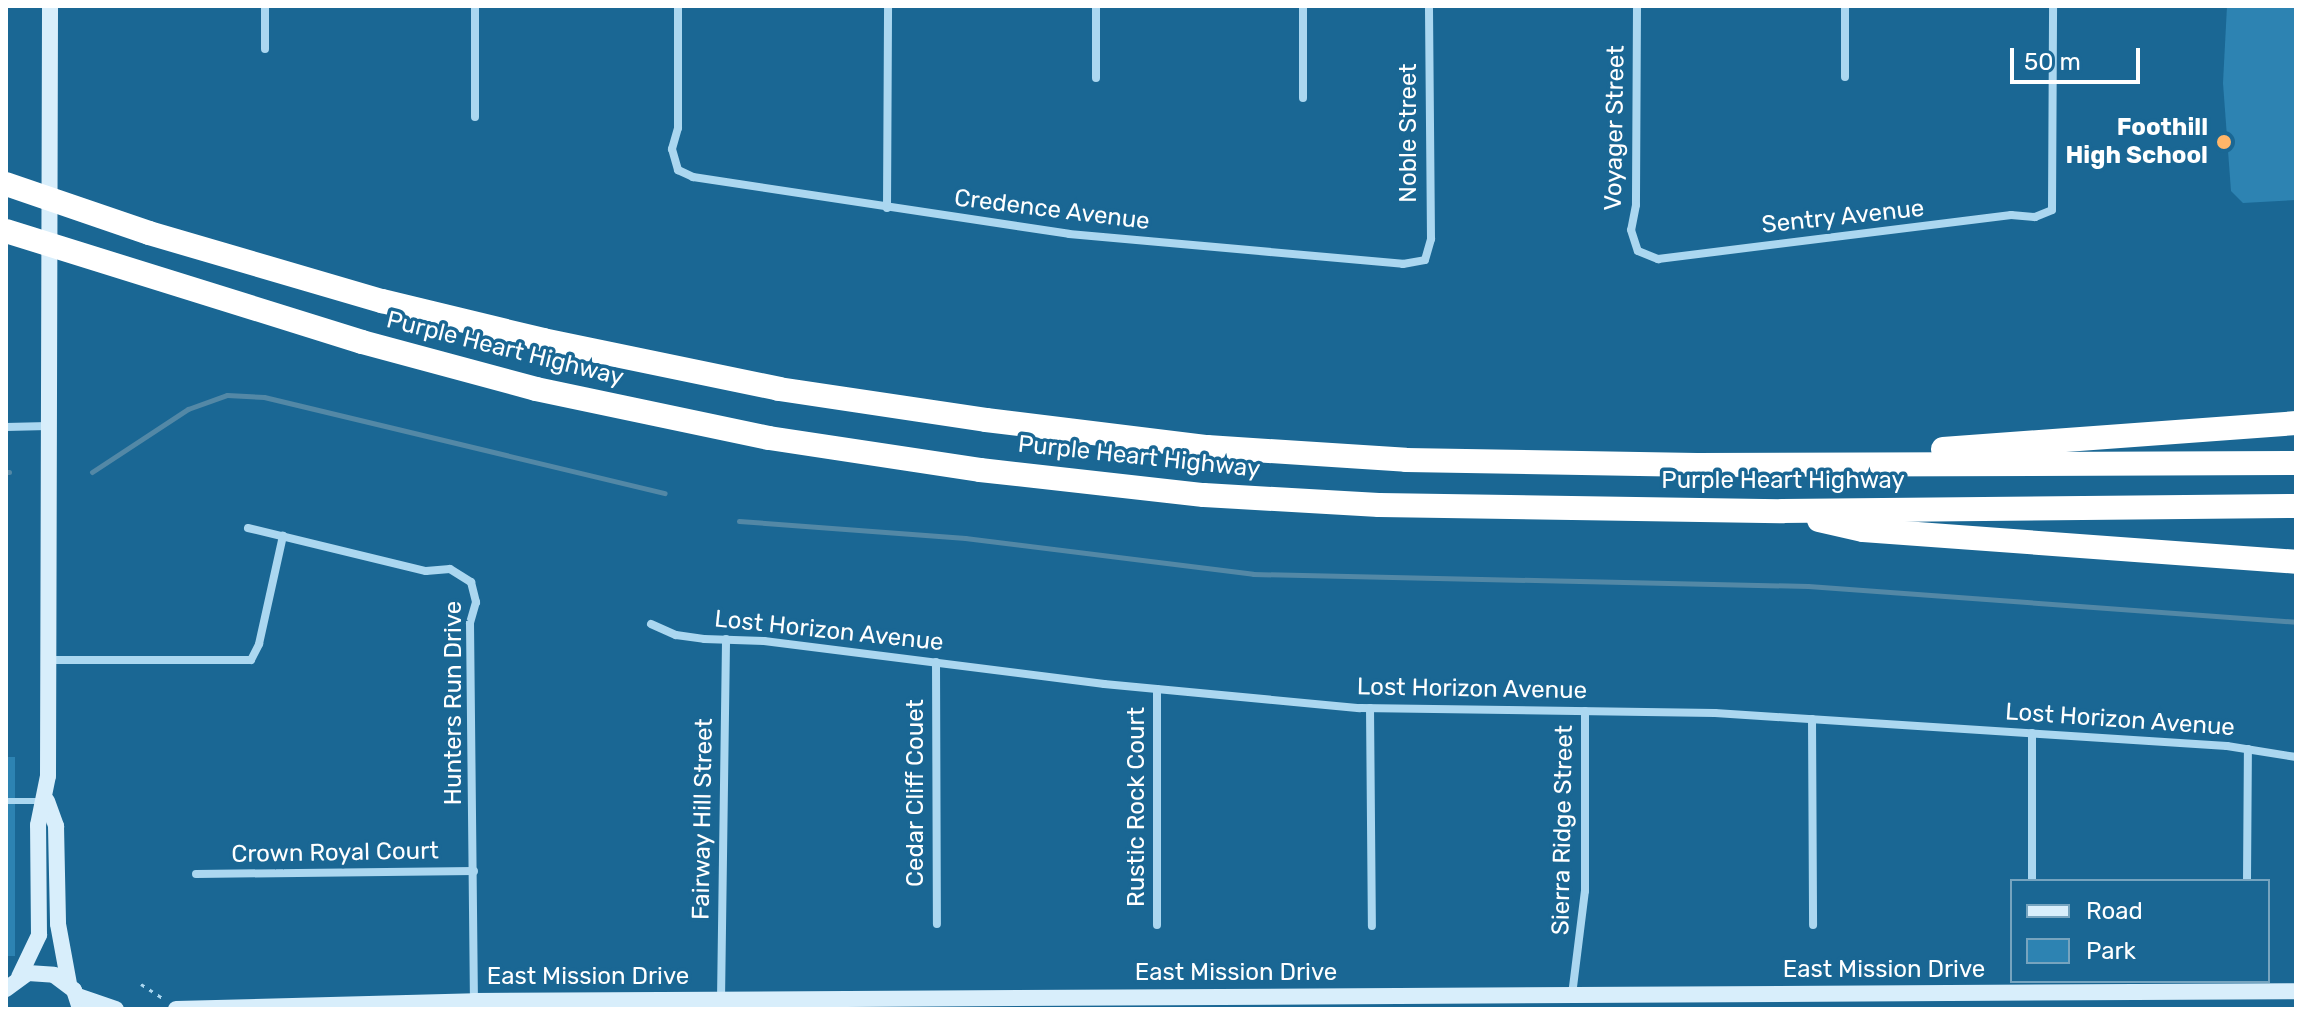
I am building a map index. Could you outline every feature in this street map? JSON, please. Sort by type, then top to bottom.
[{"type":"highway","name":"Purple Heart Highway","points":[[6,184],[149,233],[382,301],[543,340],[779,389],[986,420],[1207,447],[1406,460],[1697,465],[2296,463]]},
{"type":"highway","name":"Purple Heart Highway","points":[[6,231],[110,265],[536,389],[769,438],[950,465],[1204,495],[1379,505],[1782,511],[2296,506]]},
{"type":"highway","points":[[1697,465],[2296,423]]},
{"type":"highway","points":[[1782,511],[1863,530],[2296,562]]},
{"type":"street","points":[[6,989],[19,977],[39,935],[38,825],[47,801],[50,6]]},
{"type":"street","points":[[265,6],[265,49]]},
{"type":"street","points":[[475,6],[475,117]]},
{"type":"street","name":"Credence Avenue","points":[[678,6],[678,128],[672,149],[678,170],[693,177],[887,208],[1181,246],[1403,264],[1425,260]]},
{"type":"street","points":[[887,208],[888,6]]},
{"type":"street","points":[[1096,6],[1096,78]]},
{"type":"street","points":[[1303,6],[1303,98]]},
{"type":"street","name":"Noble Street","points":[[1425,260],[1431,239],[1429,6]]},
{"type":"street","name":"Voyager Street","points":[[1637,6],[1636,205],[1631,230],[1638,251]]},
{"type":"street","points":[[1845,6],[1845,77]]},
{"type":"street","name":"Sentry Avenue","points":[[1638,251],[1658,259],[2011,215],[2035,217],[2052,210],[2053,6]]},
{"type":"street","points":[[6,427],[48,426]]},
{"type":"street","name":"Hunters Run Drive","points":[[248,528],[426,571],[450,569],[471,582],[476,602],[470,623],[474,1005]]},
{"type":"street","points":[[49,660],[251,660],[259,644],[283,536]]},
{"type":"street","name":"Lost Horizon Avenue","points":[[651,624],[676,635],[1157,689],[1370,708],[1812,719],[2248,749],[2296,757]]},
{"type":"street","name":"Fairway Hill Street","points":[[721,1000],[726,639]]},
{"type":"street","name":"Cedar Cliff Couet","points":[[936,662],[937,924]]},
{"type":"street","name":"Rustic Rock Court","points":[[1157,689],[1157,925]]},
{"type":"street","points":[[1370,708],[1372,926]]},
{"type":"street","name":"Sierra Ridge Street","points":[[1569,1003],[1585,891],[1585,711]]},
{"type":"street","points":[[1812,719],[1813,925]]},
{"type":"street","points":[[2032,733],[2032,879]]},
{"type":"street","points":[[2247,879],[2248,749]]},
{"type":"street","points":[[47,801],[56,826],[58,924],[76,996]]},
{"type":"street","name":"Crown Royal Court","points":[[196,874],[474,871]]},
{"type":"street","points":[[19,977],[42,972],[76,996],[116,1009]]},
{"type":"street","name":"East Mission Drive","points":[[176,1009],[721,1000],[1569,1003],[2246,986],[2296,991]]},
{"type":"lane","points":[[6,801],[47,801]]},
{"type":"green space","points":[[2227,6],[2296,6],[2296,200],[2243,203],[2231,191],[2223,83]]},
{"type":"green space","points":[[6,757],[15,757],[15,956],[6,956]]},
{"type":"waterway","points":[[92,472],[188,409],[227,395],[264,397],[665,493]]},
{"type":"waterway","points":[[739,521],[965,538],[1253,574],[1808,586],[2296,622]]},
{"type":"place","name":"Foothill High School","points":[[2224,142]]}]
